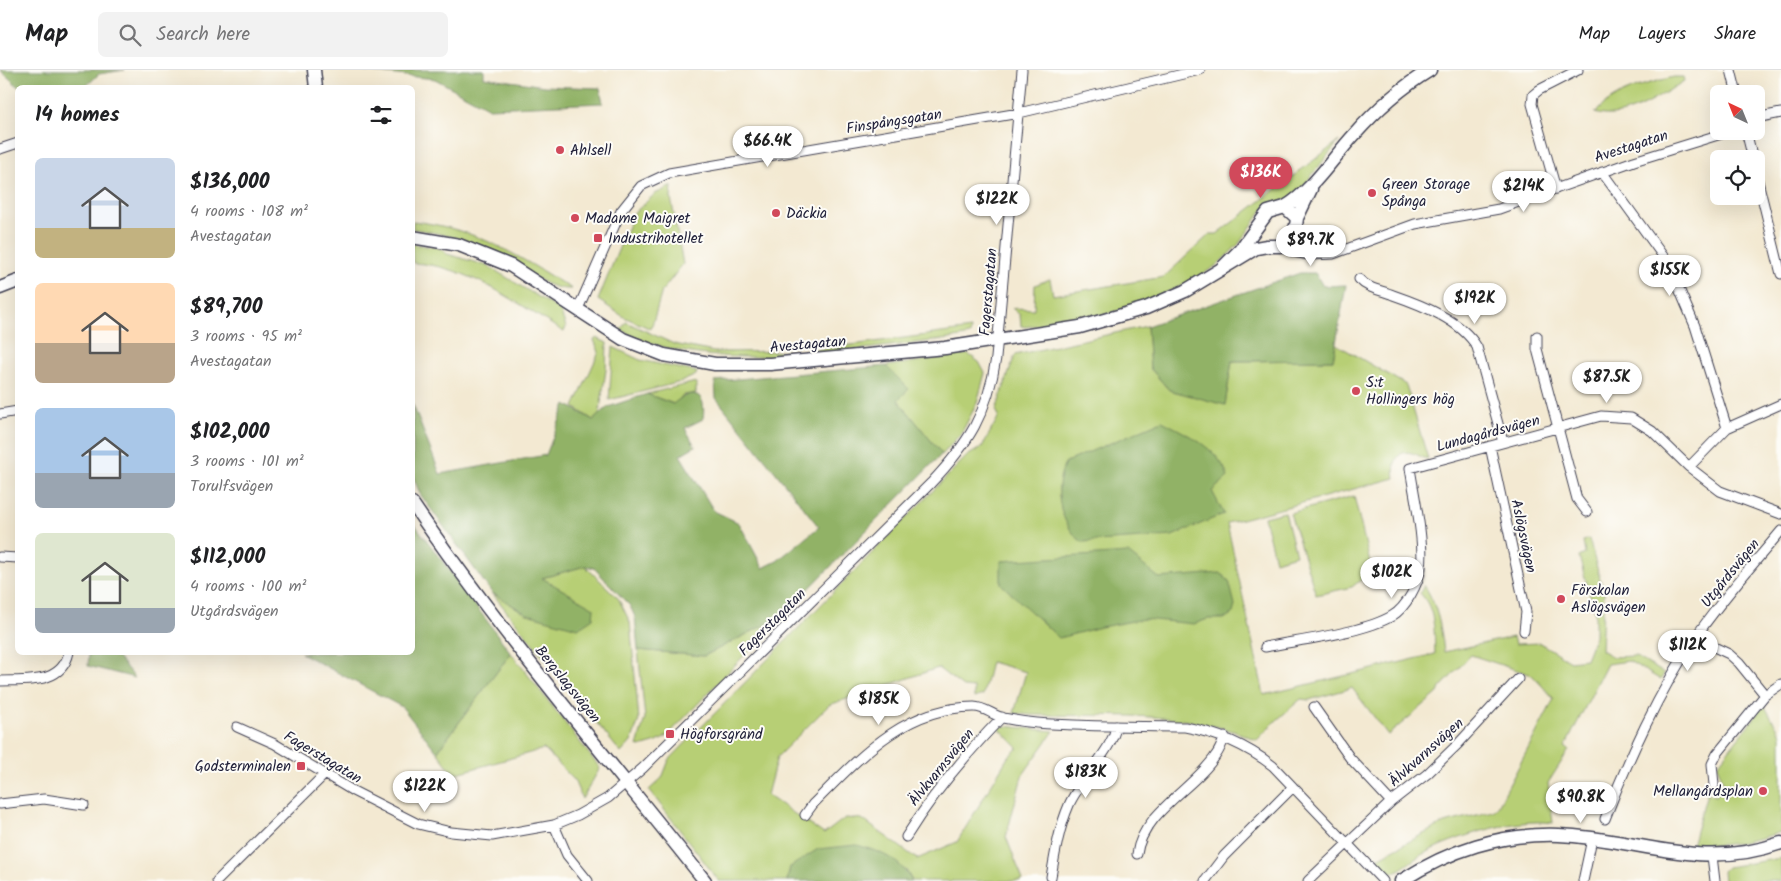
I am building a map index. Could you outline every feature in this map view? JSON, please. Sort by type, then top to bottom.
[{"type":"street","points":[[314,70],[316,85]]},
{"type":"street","name":"Fagerstagatan","points":[[237,728],[276,744],[353,791],[418,824],[451,832],[492,836],[554,825],[578,815],[608,798],[675,739],[950,463],[967,442],[982,413],[993,373],[998,340],[1020,114],[1022,70]]},
{"type":"street","name":"Finspångsgatan","points":[[578,310],[621,210],[641,186],[668,173],[1020,114],[1200,70]]},
{"type":"street","points":[[1285,208],[1316,180],[1355,133],[1385,104],[1430,70]]},
{"type":"street","points":[[1556,189],[1532,104],[1533,96],[1539,90],[1578,70]]},
{"type":"street","points":[[1731,70],[1735,85]]},
{"type":"street","points":[[1765,116],[1781,112]]},
{"type":"street","name":"Avestagatan","points":[[415,238],[458,245],[510,266],[623,339],[664,354],[715,364],[788,363],[944,348],[1080,327],[1126,315],[1185,291],[1256,248],[1274,246],[1309,255],[1324,255],[1415,224],[1499,209],[1602,172],[1710,138]]},
{"type":"street","points":[[0,149],[15,144]]},
{"type":"street","points":[[1602,172],[1668,263],[1695,326],[1727,428]]},
{"type":"street","points":[[1296,223],[1316,180]]},
{"type":"street","points":[[1764,205],[1781,274]]},
{"type":"street","name":"Avestagatan","points":[[1221,269],[1240,250],[1268,212],[1285,208],[1296,223],[1302,238],[1310,245],[1319,249],[1341,250]]},
{"type":"street","name":"Avestagatan","points":[[1274,246],[1292,236],[1296,223]]},
{"type":"street","points":[[1256,226],[1261,240],[1274,246]]},
{"type":"street","points":[[1359,279],[1364,285],[1394,295],[1453,323],[1470,336],[1477,347],[1503,442]]},
{"type":"street","points":[[0,288],[15,282]]},
{"type":"street","points":[[1537,336],[1537,350],[1577,499],[1587,512]]},
{"type":"street","points":[[1690,466],[1727,428],[1781,404]]},
{"type":"street","points":[[0,414],[15,411]]},
{"type":"street","name":"Lundagårdsvägen","points":[[1266,647],[1354,630],[1393,616],[1411,595],[1421,567],[1420,532],[1410,468],[1601,416],[1631,418],[1652,430],[1720,491],[1781,514]]},
{"type":"street","name":"Aslögsvägen","points":[[1490,446],[1526,612],[1524,631]]},
{"type":"street","name":"Bergslagsvägen","points":[[415,507],[452,561],[570,714],[627,782],[705,881]]},
{"type":"street","name":"Utgårdsvägen","points":[[1605,819],[1617,788],[1669,681],[1695,638],[1781,531]]},
{"type":"street","points":[[0,557],[15,558]]},
{"type":"street","points":[[1695,638],[1729,654],[1739,663],[1765,695]]},
{"type":"street","points":[[0,681],[49,678],[62,670],[68,655]]},
{"type":"street","name":"Älvkvarnsvägen","points":[[1308,881],[1390,802],[1427,774],[1458,744],[1518,679]]},
{"type":"street","points":[[1714,785],[1712,764],[1717,754],[1765,695],[1781,684]]},
{"type":"street","name":"Älvkvarnsvägen","points":[[805,814],[856,761],[898,727],[915,719],[943,711],[976,707],[1002,717],[1034,723],[1185,727],[1225,737],[1256,752],[1293,787],[1383,881]]},
{"type":"street","points":[[1314,707],[1350,758],[1390,802]]},
{"type":"street","name":"Älvkvarnsvägen","points":[[906,837],[924,807],[956,766],[1002,717]]},
{"type":"street","points":[[1051,877],[1059,834],[1069,805],[1082,781],[1116,736],[1116,726]]},
{"type":"street","points":[[1137,854],[1138,843],[1160,812],[1216,756],[1225,737]]},
{"type":"street","points":[[217,881],[325,774]]},
{"type":"street","points":[[1205,881],[1224,856],[1293,787]]},
{"type":"street","points":[[0,804],[44,799],[84,804]]},
{"type":"street","points":[[554,825],[567,855],[588,881]]},
{"type":"street","points":[[1401,881],[1446,856],[1473,845],[1501,838],[1560,835],[1712,856],[1750,852],[1781,843]]},
{"type":"street","points":[[1583,881],[1592,839]]},
{"type":"street","points":[[1712,856],[1715,881]]},
{"type":"green space","points":[[0,70],[125,70],[99,74],[87,85],[17,85]]},
{"type":"green space","points":[[350,70],[484,70],[484,77],[544,86],[600,88],[603,103],[489,108],[435,79]]},
{"type":"green space","points":[[1674,77],[1683,77],[1684,81],[1641,106],[1618,114],[1606,115],[1595,113],[1612,99],[1631,89]]},
{"type":"green space","points":[[1339,141],[1294,198],[1269,205],[1262,211],[1238,245],[1217,265],[1191,282],[1134,306],[1103,315],[1026,327],[1021,326],[1020,315],[1012,308],[1034,309],[1035,285],[1050,279],[1053,295],[1164,277],[1210,234],[1217,234]]},
{"type":"green space","points":[[672,186],[671,198],[683,264],[662,291],[651,329],[624,317],[598,300],[633,214],[655,194]]},
{"type":"green space","points":[[415,221],[458,230],[478,237],[533,265],[572,289],[551,286],[493,252],[444,235],[415,229]]},
{"type":"green space","points":[[415,244],[440,248],[447,254],[488,266],[560,310],[566,327],[564,332],[492,288],[454,271],[415,263]]},
{"type":"green space","points":[[1300,273],[1315,273],[1323,286],[1346,285],[1333,360],[1232,361],[1225,405],[1169,390],[1150,368],[1147,326]]},
{"type":"green space","points":[[626,322],[674,344],[714,352],[797,351],[798,356],[730,357],[685,352],[642,340],[621,330]]},
{"type":"green space","points":[[1147,326],[1150,368],[1169,390],[1225,404],[1232,361],[1333,360],[1336,344],[1406,385],[1428,459],[1406,452],[1396,460],[1394,468],[1395,478],[1227,523],[1264,695],[1435,654],[1432,614],[1420,593],[1424,585],[1436,609],[1444,652],[1513,637],[1515,644],[1540,643],[1570,661],[1586,659],[1595,636],[1595,613],[1579,557],[1585,554],[1583,541],[1589,539],[1604,593],[1601,650],[1613,657],[1635,656],[1664,673],[1661,680],[1629,661],[1607,664],[1565,747],[1569,750],[1548,783],[1553,823],[1522,823],[1468,835],[1423,854],[1390,874],[1376,859],[1444,823],[1493,811],[1497,808],[1554,699],[1532,675],[1471,655],[1440,688],[1438,693],[1388,735],[1352,688],[1309,700],[1301,699],[1257,740],[1230,730],[1174,719],[1014,713],[1026,672],[991,662],[983,695],[974,698],[974,688],[963,687],[938,668],[829,705],[777,757],[767,795],[824,834],[845,818],[862,819],[917,859],[957,842],[1008,757],[1018,748],[999,728],[1004,726],[1054,731],[1022,776],[1006,837],[1023,880],[912,881],[906,870],[790,867],[787,881],[719,881],[649,790],[662,778],[669,760],[967,456],[982,447],[999,416],[996,410],[1015,355]]},
{"type":"green space","points":[[971,329],[970,335],[950,339],[814,355],[814,350]]},
{"type":"green space","points":[[597,338],[607,343],[606,370],[599,416],[593,420],[574,407],[599,352],[594,340]]},
{"type":"green space","points":[[613,347],[640,360],[697,372],[696,375],[681,382],[609,400]]},
{"type":"green space","points":[[968,354],[979,362],[985,373],[977,403],[962,432],[942,455],[898,400],[908,389],[886,366]]},
{"type":"green space","points":[[886,366],[909,389],[898,400],[942,454],[782,616],[704,656],[638,650],[635,617],[630,606],[594,568],[585,566],[542,578],[594,608],[593,618],[578,628],[527,614],[492,593],[420,494],[415,481],[415,410],[440,474],[546,455],[566,404],[593,420],[608,407],[647,394],[673,404],[687,395],[697,395],[703,403],[703,419],[685,428],[695,446],[680,455],[714,511],[739,523],[763,568],[777,561],[819,527],[716,398],[715,381]]},
{"type":"green space","points":[[696,382],[696,393],[684,395],[674,404],[647,394]]},
{"type":"green space","points":[[1162,421],[1201,443],[1218,458],[1224,467],[1228,477],[1212,491],[1224,514],[1172,536],[1082,542],[1068,525],[1060,505],[1059,483],[1066,462]]},
{"type":"green space","points":[[1354,496],[1372,571],[1352,587],[1316,595],[1290,513]]},
{"type":"green space","points":[[1285,512],[1296,555],[1275,561],[1264,517]]},
{"type":"green space","points":[[415,525],[511,653],[437,752],[402,707],[305,655],[415,655]]},
{"type":"green space","points":[[1128,553],[1159,578],[1220,573],[1229,581],[1235,605],[1233,613],[1224,619],[1208,619],[1194,624],[1144,619],[1101,627],[1059,638],[1001,584],[1001,561]]},
{"type":"green space","points":[[585,566],[618,598],[630,622],[639,720],[631,742],[621,753],[492,593],[527,614],[542,578]]},
{"type":"green space","points":[[782,616],[666,737],[657,742],[640,747],[637,746],[645,718],[638,650],[704,656]]},
{"type":"green space","points":[[511,653],[600,768],[582,799],[574,780],[544,749],[454,774],[437,752]]},
{"type":"green space","points":[[89,655],[116,655],[135,678],[88,666]]},
{"type":"green space","points":[[1764,705],[1781,734],[1781,832],[1737,843],[1692,845],[1707,793],[1716,796],[1725,786],[1717,765]]},
{"type":"green space","points":[[857,845],[881,853],[895,861],[912,881],[787,881],[790,867],[818,849]]},
{"type":"green space","points":[[1781,858],[1781,881],[1724,881],[1723,871],[1727,867]]},
{"type":"place","name":"Ahlsell","points":[[560,150]]},
{"type":"place","name":"Green Storage Spånga","points":[[1372,193]]},
{"type":"place","name":"Däckia","points":[[776,213]]},
{"type":"place","name":"Madame Maigret","points":[[575,218]]},
{"type":"place","name":"Industrihotellet","points":[[598,238]]},
{"type":"place","name":"S:t Hollingers hög","points":[[1356,391]]},
{"type":"place","name":"Förskolan Aslögsvägen","points":[[1561,599]]},
{"type":"place","name":"Högforsgränd","points":[[670,734]]},
{"type":"place","name":"Godsterminalen","points":[[301,766]]},
{"type":"place","name":"Mellangårdsplan","points":[[1763,791]]}]
